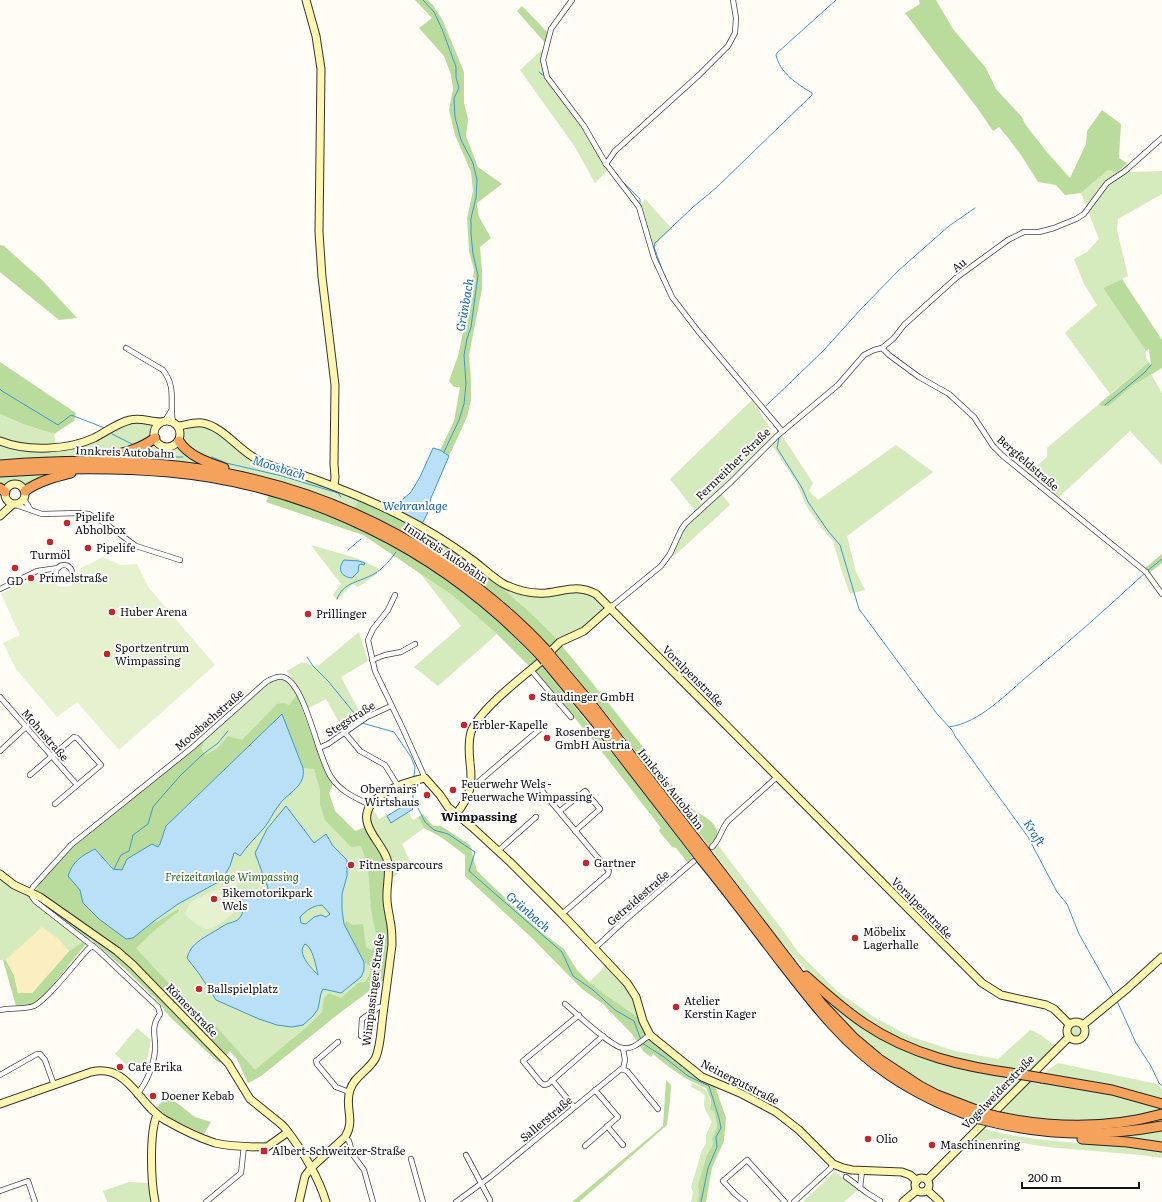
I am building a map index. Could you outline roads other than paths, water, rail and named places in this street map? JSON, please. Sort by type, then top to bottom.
[{"type":"highway","points":[[178,430],[184,448],[202,460],[242,476]]},
{"type":"highway","points":[[24,495],[31,487],[47,480],[124,453],[147,444],[155,438]]},
{"type":"highway","name":"Innkreis Autobahn","points":[[0,472],[139,462],[202,469],[242,476],[288,488],[342,508],[389,530],[422,549],[455,571],[488,596],[520,624],[546,656],[592,705],[807,996],[842,1036],[874,1064],[905,1086],[940,1104],[1042,1131],[1095,1133],[1127,1131],[1162,1126]]},
{"type":"highway","name":"Innkreis Autobahn","points":[[0,465],[87,465],[171,472],[228,481],[273,492],[311,504],[340,515],[418,555],[450,576],[483,602],[546,656]]},
{"type":"highway","name":"Innkreis Autobahn","points":[[703,854],[821,1003],[854,1038],[878,1059],[905,1077],[937,1095],[981,1116]]},
{"type":"highway","points":[[789,961],[845,1010],[867,1025],[915,1050],[963,1065],[1112,1090],[1162,1104]]},
{"type":"highway","name":"Innkreis Autobahn","points":[[998,1120],[1072,1126],[1122,1123],[1162,1114]]},
{"type":"highway","points":[[1042,1131],[1078,1139],[1162,1147]]},
{"type":"street","points":[[306,0],[317,42],[321,70],[319,232],[322,277],[335,385],[334,486]]},
{"type":"street","name":"Fernreither Straße","points":[[456,814],[464,804],[471,784],[472,776],[469,748],[471,732],[474,726],[495,702],[560,642],[584,631],[662,566],[670,554],[685,524],[780,434],[672,297],[654,258],[639,207],[606,164],[584,126],[547,77],[543,60],[551,29],[572,0]]},
{"type":"street","points":[[606,164],[615,151],[699,75],[728,46],[735,33],[736,18],[733,0]]},
{"type":"street","name":"Au","points":[[780,434],[838,385],[864,355],[882,348],[894,338],[904,324],[956,278],[1008,240],[1024,232],[1039,232],[1054,228],[1084,214],[1108,183],[1125,171],[1162,138]]},
{"type":"street","points":[[126,348],[163,370],[167,375],[172,391],[171,411],[178,430],[174,445],[167,447],[160,444],[155,438],[155,429],[149,421]]},
{"type":"street","name":"Bergfeldstraße","points":[[882,348],[919,377],[949,394],[974,417],[993,446],[1003,456],[1146,572],[1162,594]]},
{"type":"street","points":[[155,429],[163,422],[171,411]]},
{"type":"street","points":[[0,441],[14,446],[28,448],[68,446],[94,438],[115,426],[137,419],[163,422],[178,430]]},
{"type":"street","name":"Voralpenstraße","points":[[178,430],[188,425],[200,423],[212,426],[243,451],[258,460],[334,486],[385,508],[419,526],[470,558],[502,583],[529,592],[547,593],[573,588],[589,590],[596,594],[611,607],[777,777],[982,983],[1001,995],[1046,1005],[1054,1009],[1069,1024]]},
{"type":"street","points":[[30,509],[22,487],[15,484],[2,490],[12,504],[36,512],[50,514],[89,514],[106,524],[136,546],[180,560]]},
{"type":"street","points":[[1,515],[12,504],[22,502],[24,495]]},
{"type":"street","points":[[0,588],[30,574],[61,566],[68,566],[71,571],[69,580],[59,580],[56,574],[58,568]]},
{"type":"street","points":[[43,570],[56,574]]},
{"type":"street","points":[[370,805],[387,792],[398,786],[413,780],[425,778],[404,729],[375,672],[368,640],[373,629],[388,610],[395,595]]},
{"type":"street","points":[[372,660],[385,655],[401,652],[416,644]]},
{"type":"street","points":[[531,670],[571,717]]},
{"type":"street","name":"Moosbachstraße","points":[[31,892],[33,887],[71,845],[163,772],[218,726],[266,682],[277,677],[285,678],[299,692],[330,776],[338,788],[370,805]]},
{"type":"street","name":"Mohnstraße","points":[[0,697],[27,726],[77,785]]},
{"type":"street","name":"Stegstraße","points":[[319,748],[328,744],[363,719],[391,706]]},
{"type":"street","points":[[0,751],[27,726]]},
{"type":"street","points":[[471,784],[477,783],[539,730]]},
{"type":"street","points":[[344,733],[360,751],[385,765],[398,786]]},
{"type":"street","points":[[30,775],[74,737],[77,738],[101,765],[55,804]]},
{"type":"street","name":"Getreidestraße","points":[[594,949],[623,922],[717,842],[728,820],[777,777]]},
{"type":"street","name":"Neinergutstraße","points":[[425,778],[448,807],[498,851],[562,914],[630,987],[636,997],[643,1021],[650,1035],[656,1040],[702,1077],[740,1093],[776,1112],[799,1130],[833,1164],[843,1168],[862,1171],[902,1172],[910,1175],[917,1181]]},
{"type":"street","points":[[542,791],[609,871],[608,874],[562,914]]},
{"type":"street","points":[[560,811],[585,792],[600,809],[575,831]]},
{"type":"street","name":"Wimpassinger Straße","points":[[349,1092],[355,1081],[371,1064],[376,1056],[392,945],[392,932],[387,897],[388,867],[383,851],[368,825],[366,815],[370,805]]},
{"type":"street","points":[[498,851],[536,817]]},
{"type":"street","name":"Römerstraße","points":[[0,874],[14,884],[40,897],[117,951],[133,965],[228,1063],[250,1099],[281,1124],[288,1132],[311,1168],[326,1202]]},
{"type":"street","points":[[31,892],[35,901],[93,946],[159,1009],[160,1014],[156,1019],[153,1029],[155,1047],[153,1060],[138,1093]]},
{"type":"street","points":[[0,1010],[34,1006],[44,998],[88,948],[93,946]]},
{"type":"street","points":[[1083,1025],[1162,957]]},
{"type":"street","points":[[565,1004],[603,1036],[623,1048],[632,1047],[650,1035]]},
{"type":"street","points":[[361,1036],[362,1019],[379,1007],[384,1007]]},
{"type":"street","points":[[579,1015],[523,1062],[540,1082],[544,1085],[552,1080],[603,1036]]},
{"type":"street","points":[[1074,1022],[1083,1025],[1085,1033],[1082,1038],[1077,1040],[1069,1037],[1066,1032],[1069,1024],[1074,1022]]},
{"type":"street","name":"Vogelweiderstraße","points":[[927,1180],[1069,1037]]},
{"type":"street","points":[[299,1202],[305,1176],[311,1168],[345,1137],[351,1126],[348,1100],[349,1092],[336,1087],[316,1061],[338,1042]]},
{"type":"street","points":[[623,1048],[625,1060],[623,1068],[658,1109]]},
{"type":"street","points":[[0,1075],[37,1054],[40,1054],[54,1085]]},
{"type":"street","name":"Sallerstraße","points":[[456,1202],[503,1167],[594,1090],[623,1068]]},
{"type":"street","points":[[0,1104],[91,1072],[104,1071],[117,1074],[124,1078],[157,1115],[215,1143],[267,1147],[288,1132]]},
{"type":"street","points":[[552,1080],[574,1107]]},
{"type":"street","points":[[585,1146],[618,1117],[594,1090]]},
{"type":"street","points":[[155,1202],[152,1175],[154,1125],[157,1115]]},
{"type":"street","points":[[607,1126],[623,1145]]},
{"type":"street","points":[[345,1137],[349,1141],[353,1155],[364,1170],[373,1202]]},
{"type":"street","points":[[206,1202],[241,1172],[244,1146]]},
{"type":"street","points":[[466,1155],[490,1200]]},
{"type":"street","points":[[411,1159],[423,1202]]},
{"type":"street","points":[[745,1202],[735,1194],[723,1180],[747,1160],[785,1202]]},
{"type":"street","points":[[794,1202],[831,1168],[833,1164]]},
{"type":"street","points":[[860,1188],[862,1171]]},
{"type":"street","points":[[846,1177],[880,1201]]},
{"type":"street","points":[[917,1190],[915,1184],[922,1178],[927,1180],[929,1186],[927,1190]]},
{"type":"street","points":[[0,1191],[28,1181],[35,1202]]},
{"type":"street","points":[[917,1190],[921,1192],[927,1190]]},
{"type":"street","points":[[903,1202],[917,1190]]},
{"type":"street","points":[[927,1190],[940,1202]]},
{"type":"water","name":"Wehranlage","points":[[433,448],[440,450],[449,456],[431,498],[427,514],[422,524],[392,509],[411,492],[420,477]]},
{"type":"water","points":[[344,560],[365,563],[364,565],[359,565],[358,572],[352,578],[345,576],[341,572],[341,566]]},
{"type":"water","points":[[282,714],[303,768],[302,780],[296,789],[283,800],[266,825],[240,856],[234,853],[230,866],[222,880],[178,904],[133,938],[126,939],[99,919],[83,903],[80,890],[68,876],[72,866],[82,857],[95,849],[113,869],[122,870],[127,859],[152,844],[158,847],[166,826]]},
{"type":"water","points":[[410,802],[413,809],[391,823],[387,816]]},
{"type":"water","points":[[286,806],[314,843],[326,834],[333,846],[347,860],[347,876],[342,894],[344,924],[364,962],[364,970],[361,977],[341,993],[323,989],[318,1009],[313,1016],[303,1025],[292,1027],[277,1025],[259,1019],[216,1000],[187,958],[194,945],[206,936],[226,924],[239,919],[243,911],[242,895],[245,892],[249,892],[254,898],[259,899],[267,893],[268,888],[255,853],[267,829]],"holes":[[[322,905],[330,914],[326,917],[321,915],[314,917],[306,924],[301,923],[300,917],[305,912],[312,907]],[[305,944],[312,953],[318,975],[303,956],[302,952]]]},
{"type":"waterway","name":"Grünbach","points":[[423,0],[434,12],[456,67],[456,77],[459,88],[454,98],[455,117],[461,140],[473,163],[477,180],[476,198],[471,218],[471,234],[473,254],[478,275],[471,327],[464,355],[466,384],[464,404],[459,420],[444,452]]},
{"type":"waterway","points":[[663,272],[654,247],[655,243],[717,187],[812,95],[812,93],[795,82],[785,73],[776,55],[836,0]]},
{"type":"waterway","points":[[539,72],[545,77],[562,101]]},
{"type":"waterway","points":[[591,143],[604,165]]},
{"type":"waterway","points":[[620,179],[640,199],[640,204]]},
{"type":"waterway","points":[[766,406],[824,350],[899,270],[949,226],[975,208]]},
{"type":"waterway","points":[[664,275],[668,282]]},
{"type":"waterway","points":[[1105,405],[1144,373],[1151,365]]},
{"type":"waterway","name":"Moosbach","points":[[0,389],[58,425],[71,415],[105,428]]},
{"type":"waterway","points":[[770,420],[778,432]]},
{"type":"waterway","name":"Moosbach","points":[[112,434],[134,445]]},
{"type":"waterway","name":"Kraft","points":[[779,438],[777,448],[802,488],[808,502],[828,531],[840,545],[859,609],[938,715],[952,730],[1028,837],[1057,892],[1067,904],[1079,934],[1114,996]]},
{"type":"waterway","name":"Moosbach","points":[[145,450],[166,457],[183,457]]},
{"type":"waterway","name":"Moosbach","points":[[212,457],[226,463],[282,476],[338,493],[341,497]]},
{"type":"waterway","points":[[348,550],[361,539]]},
{"type":"waterway","name":"Grünbach","points":[[337,599],[343,589],[352,583],[374,574],[381,569],[396,552]]},
{"type":"waterway","points":[[1147,571],[1162,559]]},
{"type":"waterway","points":[[949,727],[972,720],[992,706],[1074,637],[1145,573]]},
{"type":"waterway","name":"Grünbach","points":[[307,657],[359,719]]},
{"type":"waterway","name":"Grünbach","points":[[362,723],[394,732],[411,757],[415,767],[414,777]]},
{"type":"waterway","points":[[114,869],[121,855],[129,851],[133,835],[148,824],[153,807],[180,776],[202,755],[218,743],[228,731]]},
{"type":"waterway","name":"Grünbach","points":[[413,784],[413,798],[425,822],[434,830],[448,834],[475,852],[469,871],[562,952],[573,976],[593,990],[615,1010],[634,1021],[641,1040]]},
{"type":"waterway","name":"Kraft","points":[[1117,1001],[1136,1043],[1162,1086]]},
{"type":"waterway","name":"Grünbach","points":[[642,1043],[664,1057],[688,1076],[709,1086],[721,1128],[716,1137],[717,1147],[708,1168],[701,1202]]},
{"type":"place","name":"Pipelife Abholbox","points":[[67,523]]},
{"type":"place","name":"Turmöl","points":[[50,542]]},
{"type":"place","name":"Pipelife","points":[[88,548]]},
{"type":"place","name":"GD","points":[[15,568]]},
{"type":"place","name":"Primelstraße","points":[[31,578]]},
{"type":"place","name":"Huber Arena","points":[[112,612]]},
{"type":"place","name":"Prillinger","points":[[308,614]]},
{"type":"place","name":"Sportzentrum Wimpassing","points":[[107,654]]},
{"type":"place","name":"Staudinger GmbH","points":[[532,697]]},
{"type":"place","name":"Erbler-Kapelle","points":[[464,725]]},
{"type":"place","name":"Rosenberg GmbH Austria","points":[[547,738]]},
{"type":"place","name":"Feuerwehr Wels - Feuerwache Wimpassing","points":[[453,790]]},
{"type":"place","name":"Obermairs' Wirtshaus","points":[[427,795]]},
{"type":"place","name":"Gartner","points":[[586,863]]},
{"type":"place","name":"Fitnessparcours","points":[[351,865]]},
{"type":"place","name":"Bikemotorikpark Wels","points":[[214,899]]},
{"type":"place","name":"Möbelix Lagerhalle","points":[[855,938]]},
{"type":"place","name":"Ballspielplatz","points":[[199,989]]},
{"type":"place","name":"Atelier Kerstin Kager","points":[[676,1007]]},
{"type":"place","name":"Cafe Erika","points":[[120,1067]]},
{"type":"place","name":"Doener Kebab","points":[[153,1096]]},
{"type":"place","name":"Olio","points":[[868,1139]]},
{"type":"place","name":"Maschinenring","points":[[932,1145]]},
{"type":"place","name":"Albert-Schweitzer-Straße","points":[[264,1151]]},
{"type":"district","name":"Wimpassing","points":[[479,817]]},
{"type":"park label","name":"Freizeitanlage Wimpassing","points":[[232,877]]}]
